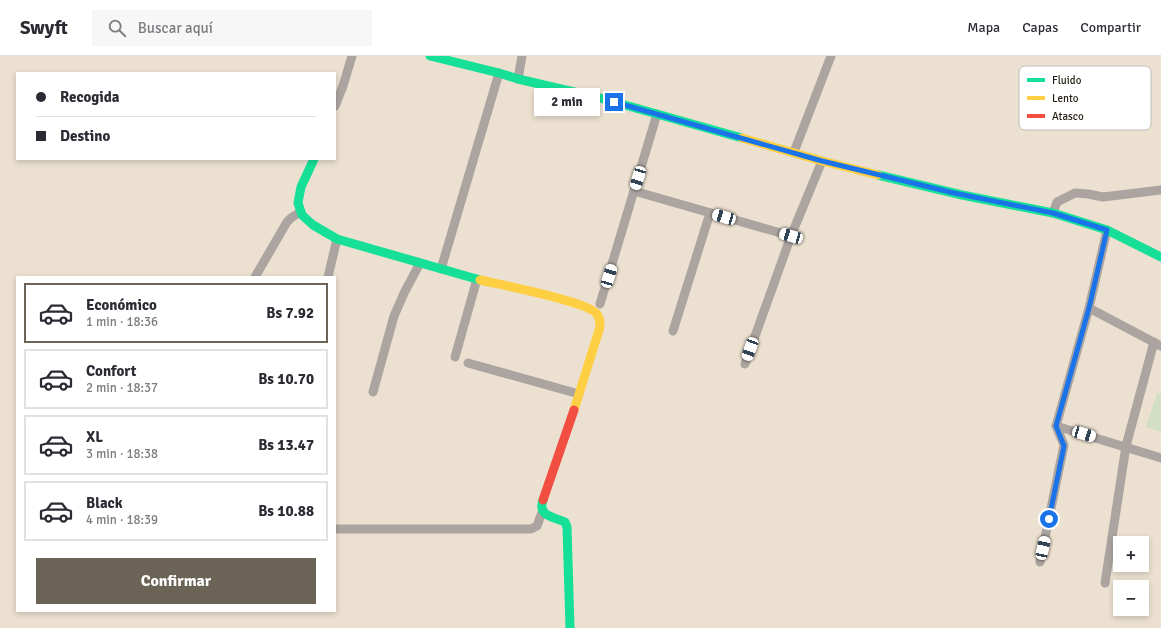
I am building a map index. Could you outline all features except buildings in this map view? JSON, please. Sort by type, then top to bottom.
[{"type":"street","points":[[336,104],[352,56]]},
{"type":"street","points":[[430,56],[499,72],[518,79],[600,98],[822,161],[954,193],[1053,213],[1107,230],[1161,257]]},
{"type":"street","points":[[518,79],[522,56]]},
{"type":"street","points":[[794,152],[831,56]]},
{"type":"street","points":[[441,269],[499,72]]},
{"type":"street","points":[[600,304],[658,114]]},
{"type":"street","points":[[314,160],[298,197],[300,212],[314,225],[337,240],[477,279],[572,302],[589,308],[599,314],[600,327],[571,420],[542,502],[541,509],[543,513],[550,518],[565,522],[567,527],[570,628]]},
{"type":"street","points":[[745,364],[791,236],[822,161]]},
{"type":"street","points":[[1053,213],[1057,202],[1075,193],[1103,197],[1161,190]]},
{"type":"street","points":[[634,191],[791,236]]},
{"type":"street","points":[[256,276],[287,222],[295,214],[300,212]]},
{"type":"street","points":[[673,331],[710,213]]},
{"type":"street","points":[[1040,562],[1064,446],[1056,426],[1089,308],[1107,230]]},
{"type":"street","points":[[328,276],[337,240]]},
{"type":"street","points":[[373,392],[394,316],[420,263]]},
{"type":"street","points":[[455,357],[477,279]]},
{"type":"street","points":[[1089,308],[1157,344],[1126,446],[1105,583]]},
{"type":"street","points":[[468,363],[579,394]]},
{"type":"street","points":[[1056,426],[1126,446],[1161,458]]},
{"type":"street","points":[[336,528],[532,529],[537,526],[543,513]]},
{"type":"green space","points":[[1157,393],[1161,394],[1161,432],[1146,427]]},
{"type":"traffic: fast","points":[[430,56],[518,79],[600,98],[742,138]]},
{"type":"traffic: fast","points":[[314,160],[301,187],[298,203],[302,215],[313,225],[337,239],[480,280]]},
{"type":"traffic: fast","points":[[878,175],[962,195],[1053,213],[1107,230],[1161,257]]},
{"type":"traffic: fast","points":[[543,500],[542,509],[544,513],[565,522],[567,527],[570,628]]},
{"type":"traffic: slow","points":[[742,138],[878,175]]},
{"type":"traffic: slow","points":[[480,280],[523,289],[576,303],[589,308],[596,313],[600,320],[600,327],[574,410]]},
{"type":"traffic: jam","points":[[543,500],[574,410]]},
{"type":"route","points":[[614,102],[822,161],[954,193],[1053,213],[1107,230],[1089,308],[1056,426],[1064,446],[1049,519]]}]
